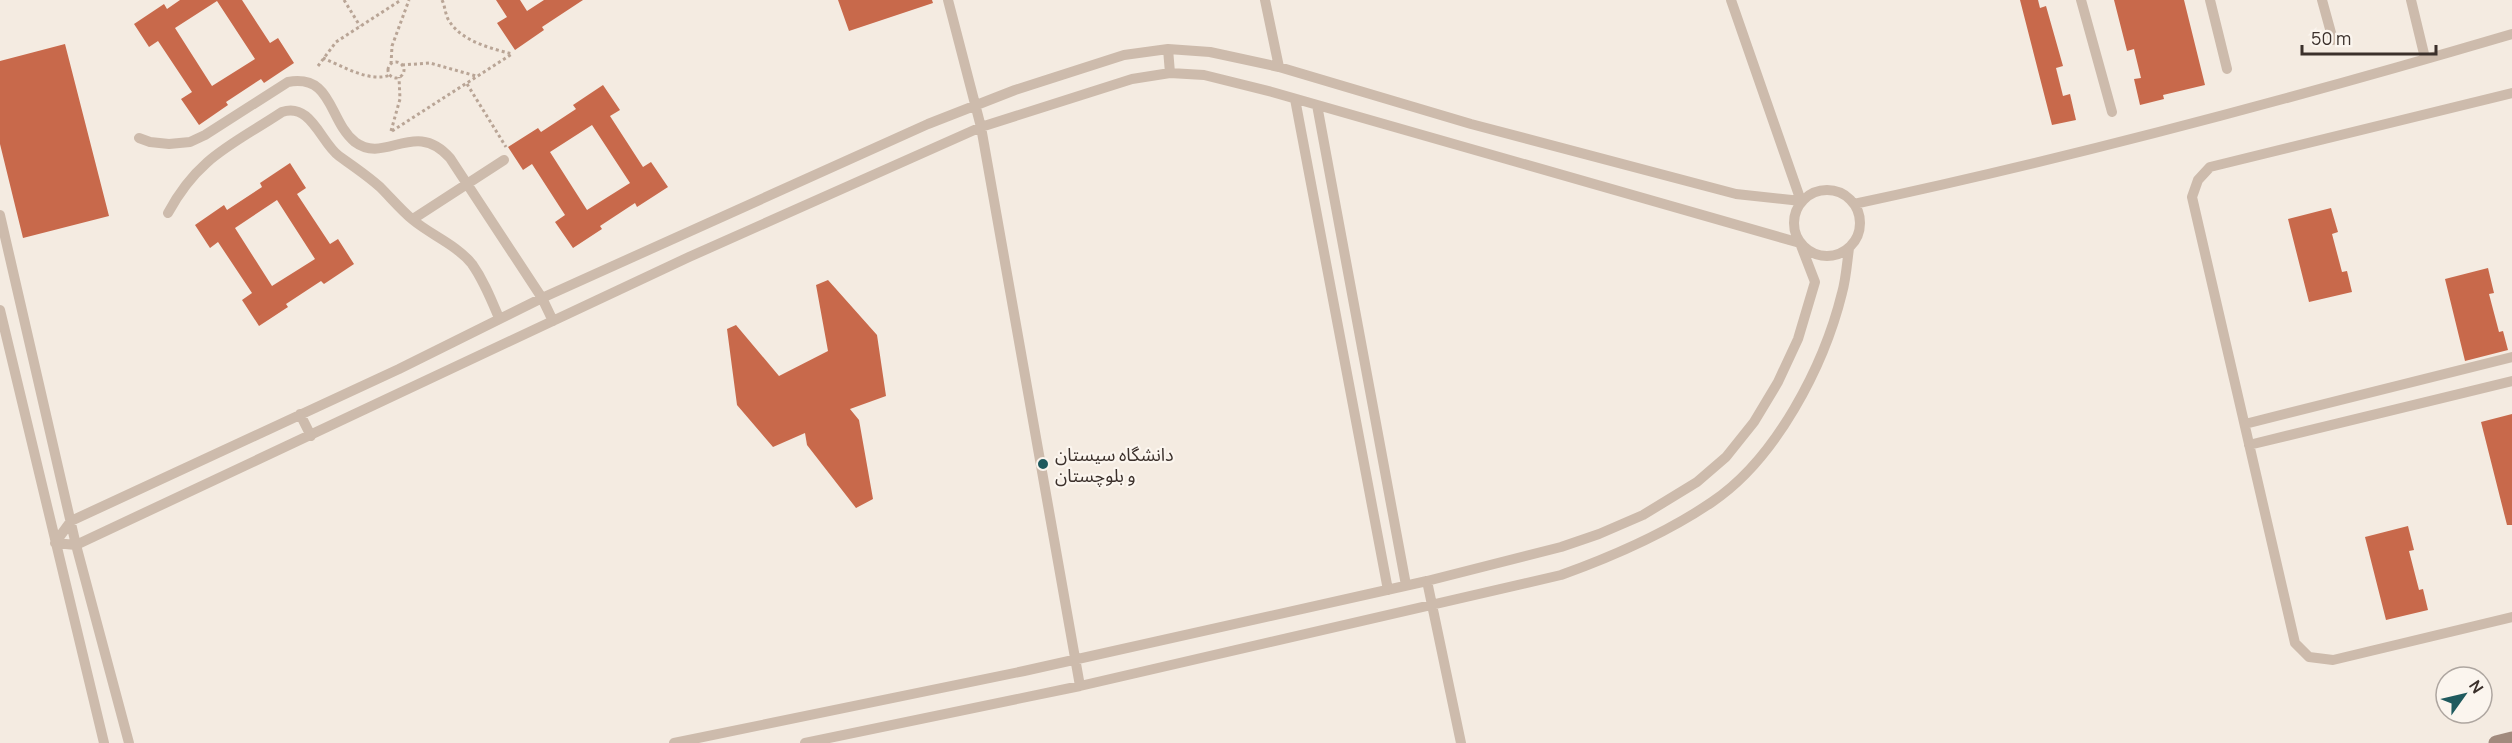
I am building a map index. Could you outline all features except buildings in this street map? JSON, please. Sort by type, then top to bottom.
[{"type":"main road","points":[[2496,743],[2512,739]]},
{"type":"lane","points":[[948,0],[981,127],[1080,686]]},
{"type":"lane","points":[[1265,0],[1279,67]]},
{"type":"lane","points":[[1731,0],[1801,201]]},
{"type":"lane","points":[[2081,0],[2112,112]]},
{"type":"lane","points":[[2210,0],[2227,69]]},
{"type":"lane","points":[[2322,0],[2332,40]]},
{"type":"lane","points":[[2411,0],[2425,58]]},
{"type":"lane","points":[[1854,204],[1994,174],[2512,33]]},
{"type":"lane","points":[[1168,49],[1170,74]]},
{"type":"lane","points":[[55,543],[71,521],[399,369],[542,298],[975,105],[1124,55],[1168,49],[1210,52],[1279,67],[1471,124],[1736,194],[1801,201]]},
{"type":"lane","points":[[55,543],[76,545],[689,257],[981,127],[1132,79],[1170,74],[1204,75],[1800,243],[1808,251],[1829,256],[1840,254],[1855,241],[1860,222],[1854,204],[1847,196],[1828,189],[1818,190],[1801,201],[1795,211],[1793,222],[1795,233],[1800,243],[1815,282],[1798,339],[1778,382],[1754,422],[1726,457],[1697,482],[1643,515],[1599,534],[1560,547],[1427,581],[703,740],[674,743]]},
{"type":"lane","points":[[140,138],[150,142],[169,144],[190,142],[205,135],[288,81],[303,79],[315,84],[348,133],[356,142],[366,147],[379,148],[411,141],[428,141],[441,147],[542,298],[553,321]]},
{"type":"lane","points":[[2512,93],[2210,167],[2198,180],[2192,197],[2295,643],[2309,657],[2333,660],[2512,616]]},
{"type":"lane","points":[[1295,99],[1388,590]]},
{"type":"lane","points":[[1317,105],[1406,585]]},
{"type":"lane","points":[[168,213],[181,190],[205,163],[290,109],[308,117],[336,154],[378,186],[412,219],[456,249],[471,263],[487,288],[499,318]]},
{"type":"lane","points":[[412,219],[467,184],[506,154]]},
{"type":"lane","points":[[0,215],[76,545],[129,743]]},
{"type":"lane","points":[[806,743],[1080,686],[1561,576],[1654,537],[1714,501],[1743,475],[1775,438],[1798,400],[1824,348],[1843,292],[1849,248]]},
{"type":"lane","points":[[0,310],[104,743]]},
{"type":"lane","points":[[2244,424],[2512,357]]},
{"type":"lane","points":[[2249,445],[2512,381]]},
{"type":"lane","points":[[300,414],[311,436]]},
{"type":"lane","points":[[1427,581],[1461,743]]},
{"type":"path","points":[[344,0],[360,26]]},
{"type":"path","points":[[318,66],[336,42],[401,0]]},
{"type":"path","points":[[390,75],[388,70],[391,64],[392,46],[409,0]]},
{"type":"path","points":[[366,147],[512,54],[482,45],[459,31],[448,18],[442,0]]},
{"type":"path","points":[[323,58],[369,75],[399,77]]},
{"type":"path","points":[[391,64],[395,62],[402,65],[430,63],[477,76]]},
{"type":"path","points":[[390,132],[400,99],[399,77],[403,73],[402,65]]},
{"type":"path","points":[[466,83],[506,154]]},
{"type":"place","name":"دانشگاه سیستان و بلوچستان","points":[[1043,464]]}]
